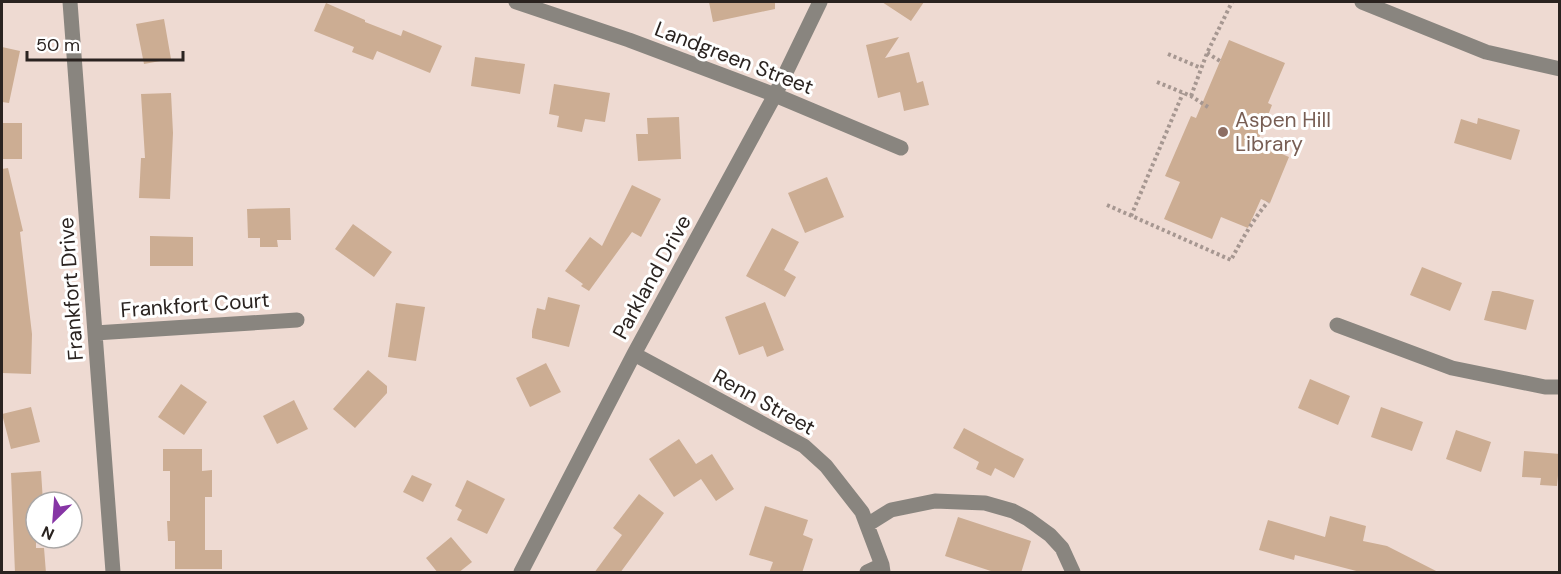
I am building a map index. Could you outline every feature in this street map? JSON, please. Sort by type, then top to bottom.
[{"type":"street","name":"Frankfort Drive","points":[[70,2],[113,573]]},
{"type":"street","name":"Landgreen Street","points":[[516,2],[629,40],[775,95],[902,148]]},
{"type":"street","name":"Parkland Drive","points":[[521,573],[634,354],[775,95],[820,2]]},
{"type":"street","points":[[1362,2],[1486,52],[1560,69]]},
{"type":"street","name":"Frankfort Court","points":[[95,333],[297,320]]},
{"type":"street","points":[[1337,326],[1452,368],[1545,387],[1560,387]]},
{"type":"street","name":"Renn Street","points":[[634,354],[804,446],[826,466],[862,512],[883,569]]},
{"type":"street","points":[[867,525],[891,510],[935,501],[985,504],[1012,511],[1050,535],[1062,548],[1073,573]]},
{"type":"street","points":[[867,573],[883,569]]},
{"type":"path","points":[[1191,96],[1232,2]]},
{"type":"path","points":[[1208,53],[1221,61]]},
{"type":"path","points":[[1168,54],[1201,69]]},
{"type":"path","points":[[1157,82],[1191,96],[1208,107]]},
{"type":"path","points":[[1131,216],[1183,93]]},
{"type":"path","points":[[1107,205],[1231,260],[1262,208],[1268,202]]},
{"type":"building","points":[[709,2],[775,2],[775,9],[713,22]]},
{"type":"building","points":[[882,2],[924,2],[911,21]]},
{"type":"building","points":[[326,3],[401,36],[403,30],[442,46],[430,73],[377,51],[373,60],[352,52],[354,47],[314,31]]},
{"type":"building","points":[[164,19],[171,59],[144,64],[136,24]]},
{"type":"building","points":[[899,37],[885,58],[909,52],[917,83],[923,81],[929,105],[904,111],[900,92],[878,98],[866,45]]},
{"type":"building","name":"Aspen Hill Library","points":[[1229,40],[1285,63],[1268,103],[1272,105],[1257,143],[1289,157],[1270,203],[1261,199],[1248,228],[1221,217],[1212,239],[1164,219],[1180,182],[1165,176],[1191,116],[1196,118]]},
{"type":"building","points":[[2,47],[20,51],[9,103],[2,102]]},
{"type":"building","points":[[475,57],[525,64],[520,94],[471,86]]},
{"type":"building","points":[[554,84],[610,93],[605,122],[585,119],[582,132],[557,127],[559,116],[549,114]]},
{"type":"building","points":[[171,93],[173,133],[170,199],[139,198],[141,158],[145,158],[141,94]]},
{"type":"building","points":[[679,117],[681,159],[638,161],[636,134],[648,134],[647,118]]},
{"type":"building","points":[[1478,118],[1520,130],[1511,160],[1454,143],[1461,119],[1477,124]]},
{"type":"building","points":[[2,123],[22,123],[22,159],[2,159]]},
{"type":"building","points":[[8,168],[23,231],[20,232],[32,334],[31,374],[2,373],[2,169]]},
{"type":"building","points":[[827,177],[844,217],[805,233],[788,193]]},
{"type":"building","points":[[632,185],[661,199],[641,237],[632,232],[589,291],[565,271],[590,237],[602,246]]},
{"type":"building","points":[[290,208],[291,240],[277,240],[278,247],[260,247],[260,238],[248,238],[247,209]]},
{"type":"building","points":[[353,224],[392,252],[374,277],[335,249]]},
{"type":"building","points":[[772,228],[799,242],[784,270],[796,277],[785,297],[746,276]]},
{"type":"building","points":[[150,236],[193,237],[193,266],[150,266]]},
{"type":"building","points":[[1422,267],[1462,283],[1450,311],[1410,295]]},
{"type":"building","points":[[1492,291],[1534,300],[1526,330],[1484,320]]},
{"type":"building","points":[[548,297],[580,305],[569,347],[532,338],[537,308],[545,310]]},
{"type":"building","points":[[765,302],[784,350],[767,357],[763,346],[739,355],[725,317]]},
{"type":"building","points":[[396,303],[425,307],[416,361],[388,357]]},
{"type":"building","points":[[546,363],[561,392],[530,407],[516,378]]},
{"type":"building","points":[[368,370],[387,386],[387,393],[355,428],[333,409]]},
{"type":"building","points":[[1310,379],[1350,396],[1338,425],[1298,408]]},
{"type":"building","points":[[181,384],[207,402],[184,435],[158,417]]},
{"type":"building","points":[[294,400],[308,429],[277,444],[263,416]]},
{"type":"building","points":[[31,407],[40,442],[11,449],[2,414]]},
{"type":"building","points":[[1381,407],[1423,422],[1412,451],[1371,437]]},
{"type":"building","points":[[964,428],[1024,459],[1014,478],[995,468],[991,476],[976,469],[979,462],[953,448]]},
{"type":"building","points":[[1456,430],[1491,442],[1481,472],[1446,459]]},
{"type":"building","points":[[679,439],[696,464],[712,454],[734,489],[716,501],[701,479],[674,497],[649,459]]},
{"type":"building","points":[[163,449],[202,449],[202,471],[212,470],[212,497],[205,497],[205,550],[222,550],[222,569],[175,569],[175,541],[168,541],[170,471],[163,471]]},
{"type":"building","points":[[1524,451],[1560,454],[1557,486],[1540,485],[1541,478],[1522,477]]},
{"type":"building","points":[[41,471],[42,490],[24,490],[24,550],[44,550],[46,573],[15,573],[11,473]]},
{"type":"building","points":[[412,475],[432,484],[423,502],[403,492]]},
{"type":"building","points":[[467,480],[505,499],[487,534],[457,520],[462,510],[455,506]]},
{"type":"building","points":[[639,494],[664,513],[620,573],[594,573],[622,535],[613,528]]},
{"type":"building","points":[[765,506],[808,520],[803,535],[813,539],[802,573],[769,573],[773,562],[749,555]]},
{"type":"building","points":[[1330,516],[1366,526],[1363,541],[1387,546],[1440,573],[1364,573],[1295,555],[1294,560],[1259,550],[1268,520],[1325,537]]},
{"type":"building","points":[[958,517],[1031,541],[1021,573],[997,573],[945,556]]},
{"type":"building","points":[[451,537],[472,562],[458,573],[438,573],[426,558]]},
{"type":"place","name":"Aspen Hill Library","points":[[1223,132]]}]
